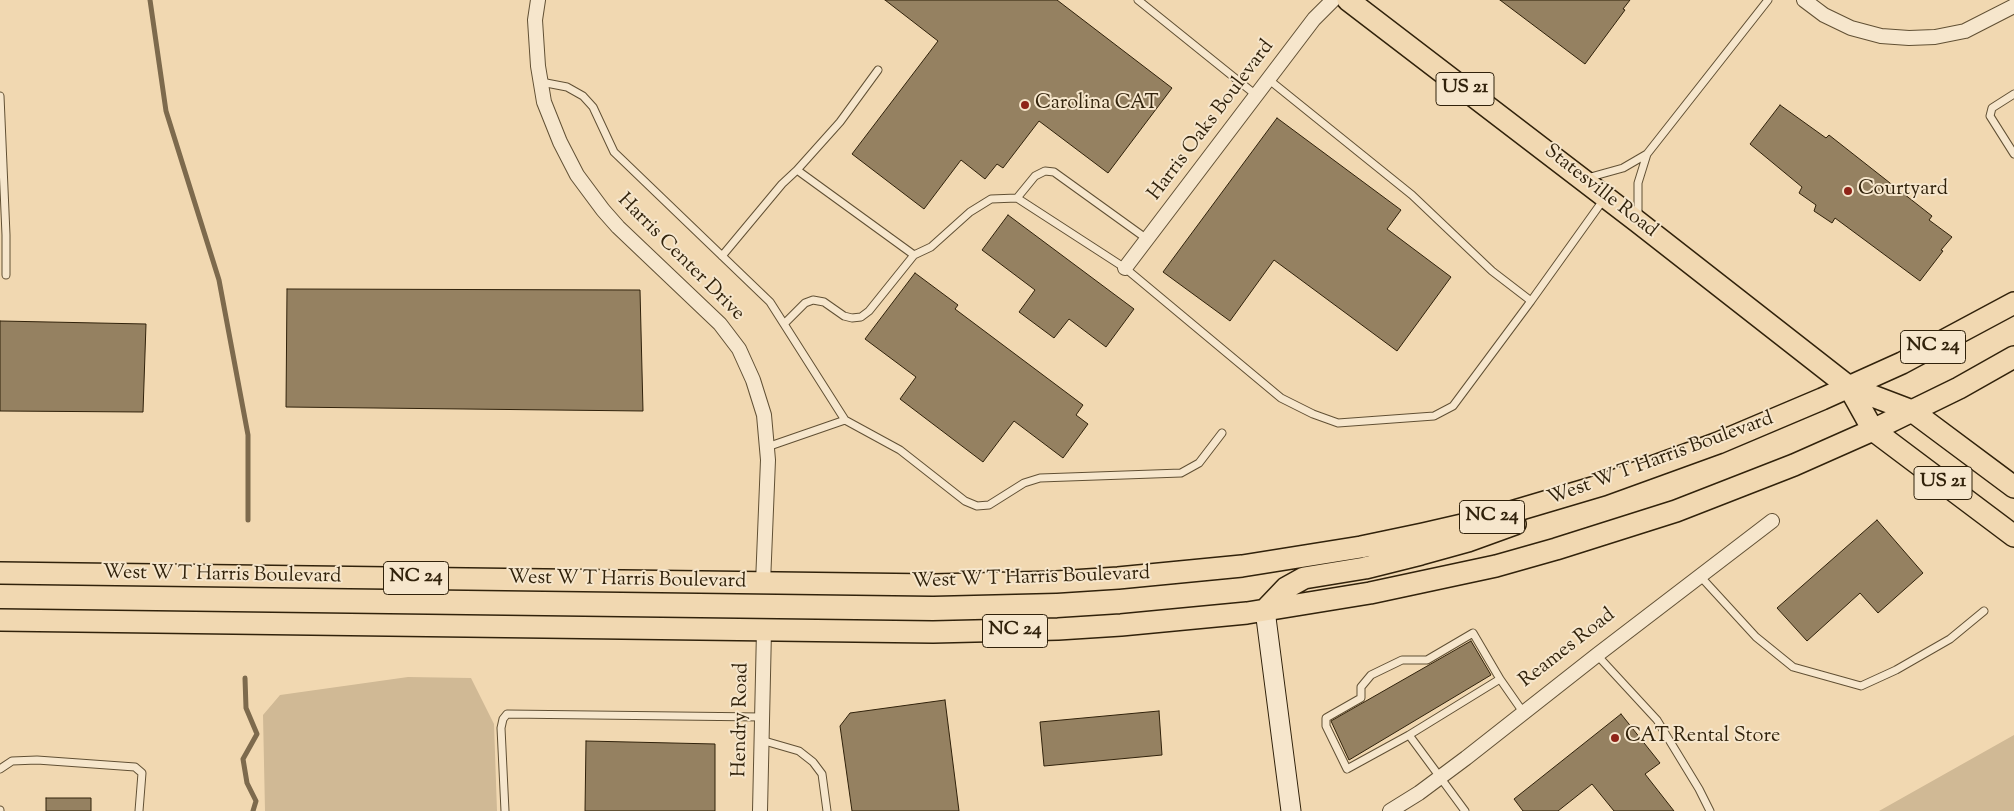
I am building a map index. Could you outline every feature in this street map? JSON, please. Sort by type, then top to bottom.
[{"type":"main road","name":"Statesville Road","points":[[1348,0],[1606,197],[1849,387],[1912,411],[2014,487]]},
{"type":"main road","name":"West W T Harris Boulevard","points":[[0,573],[933,585],[1038,583],[1118,578],[1242,566],[1361,547],[1423,534],[1484,520],[1602,485],[1718,443],[1849,387],[1928,350],[2014,303]]},
{"type":"main road","name":"NC 24","points":[[0,620],[942,632],[1040,630],[1130,624],[1265,610],[1379,591],[1496,566],[1676,511],[1779,471],[1872,430],[2014,357]]},
{"type":"main road","name":"Statesville Road","points":[[1849,387],[1872,430],[2014,536]]},
{"type":"main road","points":[[1291,811],[1265,610],[1286,588],[1304,578],[1365,568],[1468,541],[1515,524],[1602,485]]},
{"type":"street","name":"Harris Center Drive","points":[[538,0],[535,20],[538,66],[544,102],[560,142],[577,175],[618,227],[720,324],[739,349],[753,380],[764,415],[768,460],[764,583]]},
{"type":"street","name":"Harris Oaks Boulevard","points":[[1125,268],[1314,19],[1333,0]]},
{"type":"street","points":[[1804,0],[1824,15],[1851,28],[1881,36],[1909,38],[1935,37],[1965,31],[2014,6]]},
{"type":"street","name":"Reames Road","points":[[1390,811],[1440,777],[1772,521]]},
{"type":"street","name":"Hendry Road","points":[[760,811],[764,630]]},
{"type":"lane","points":[[1138,0],[1256,95]]},
{"type":"lane","points":[[1638,222],[1638,183],[1647,154],[1768,0]]},
{"type":"lane","points":[[722,256],[782,184],[840,122],[878,70]]},
{"type":"lane","points":[[1268,79],[1412,195],[1492,270],[1531,301]]},
{"type":"lane","points":[[540,82],[567,87],[583,96],[593,108],[614,152],[770,302],[845,420],[900,450],[965,501],[977,506],[989,505],[1024,484],[1040,478],[1181,473],[1199,463],[1222,433]]},
{"type":"lane","points":[[2014,94],[1992,108],[1990,116],[2014,154]]},
{"type":"lane","points":[[0,96],[6,275]]},
{"type":"lane","points":[[1582,179],[1623,168],[1647,154]]},
{"type":"lane","points":[[797,170],[914,255]]},
{"type":"lane","points":[[1017,198],[1035,176],[1045,171],[1054,172],[1147,240]]},
{"type":"lane","points":[[784,324],[804,303],[813,300],[824,302],[844,316],[852,318],[861,317],[869,311],[914,255],[930,247],[970,212],[991,199],[1017,198],[1125,268],[1281,398],[1338,423],[1434,416],[1453,406],[1606,197]]},
{"type":"lane","points":[[767,447],[845,420]]},
{"type":"lane","points":[[1700,576],[1756,637],[1793,667],[1862,686],[1896,670],[1950,639],[1984,611]]},
{"type":"lane","points":[[1500,679],[1473,691],[1409,735],[1365,755],[1347,769],[1326,726],[1326,718],[1340,713],[1362,700],[1361,687],[1372,675],[1402,660],[1428,661],[1473,633],[1500,679],[1524,712]]},
{"type":"lane","points":[[1597,655],[1657,720],[1699,789],[1710,811]]},
{"type":"lane","points":[[505,811],[502,728],[507,714],[762,717]]},
{"type":"lane","points":[[1409,735],[1465,811]]},
{"type":"lane","points":[[1386,738],[1390,745]]},
{"type":"lane","points":[[762,740],[799,751],[813,762],[822,774],[826,811]]},
{"type":"lane","points":[[0,769],[12,761],[37,760],[135,767],[142,773],[139,811]]},
{"type":"shaded area","points":[[408,677],[471,678],[494,724],[497,811],[265,811],[263,715],[280,695]]},
{"type":"shaded area","points":[[2014,735],[2014,811],[1879,811]]},
{"type":"building","name":"Carolina CAT","points":[[885,0],[1057,0],[1172,88],[1108,173],[1039,121],[1003,168],[997,164],[985,179],[961,160],[924,209],[852,154],[938,41]]},
{"type":"building","points":[[1500,0],[1630,0],[1623,9],[1625,10],[1585,64]]},
{"type":"building","name":"Courtyard","points":[[1780,105],[1826,138],[1829,135],[1932,216],[1929,220],[1952,237],[1920,281],[1835,218],[1832,223],[1814,211],[1816,205],[1799,193],[1802,187],[1750,144]]},
{"type":"building","points":[[1277,118],[1401,210],[1387,229],[1451,277],[1397,351],[1274,260],[1230,321],[1163,272]]},
{"type":"building","points":[[1008,215],[1134,309],[1106,347],[1069,319],[1054,338],[1019,312],[1035,290],[982,250]]},
{"type":"building","points":[[915,273],[958,305],[955,309],[1083,405],[1076,415],[1088,424],[1063,458],[1014,421],[983,462],[900,399],[916,377],[865,339]]},
{"type":"building","points":[[287,289],[640,290],[643,411],[286,407]]},
{"type":"building","points":[[0,321],[146,324],[143,412],[0,411]]},
{"type":"building","points":[[1877,520],[1923,573],[1878,613],[1860,593],[1807,641],[1777,608]]},
{"type":"building","points":[[1471,641],[1491,675],[1349,760],[1331,721]]},
{"type":"building","points":[[945,700],[959,811],[852,811],[840,726],[850,713]]},
{"type":"building","points":[[1159,711],[1162,755],[1044,766],[1040,722]]},
{"type":"building","name":"CAT Rental Store","points":[[1621,714],[1660,763],[1645,774],[1674,811],[1614,811],[1592,784],[1558,811],[1523,811],[1514,799]]},
{"type":"building","points":[[586,741],[715,744],[715,811],[585,811]]},
{"type":"building","points":[[46,798],[91,798],[91,811],[46,811]]},
{"type":"waterway","points":[[150,0],[166,111],[219,280],[248,435],[248,520]]},
{"type":"waterway","points":[[245,678],[246,708],[257,734],[243,759],[247,783],[256,801],[253,811]]},
{"type":"place","name":"Carolina CAT","points":[[1025,105]]},
{"type":"place","name":"Courtyard","points":[[1848,191]]},
{"type":"place","name":"CAT Rental Store","points":[[1615,738]]}]
